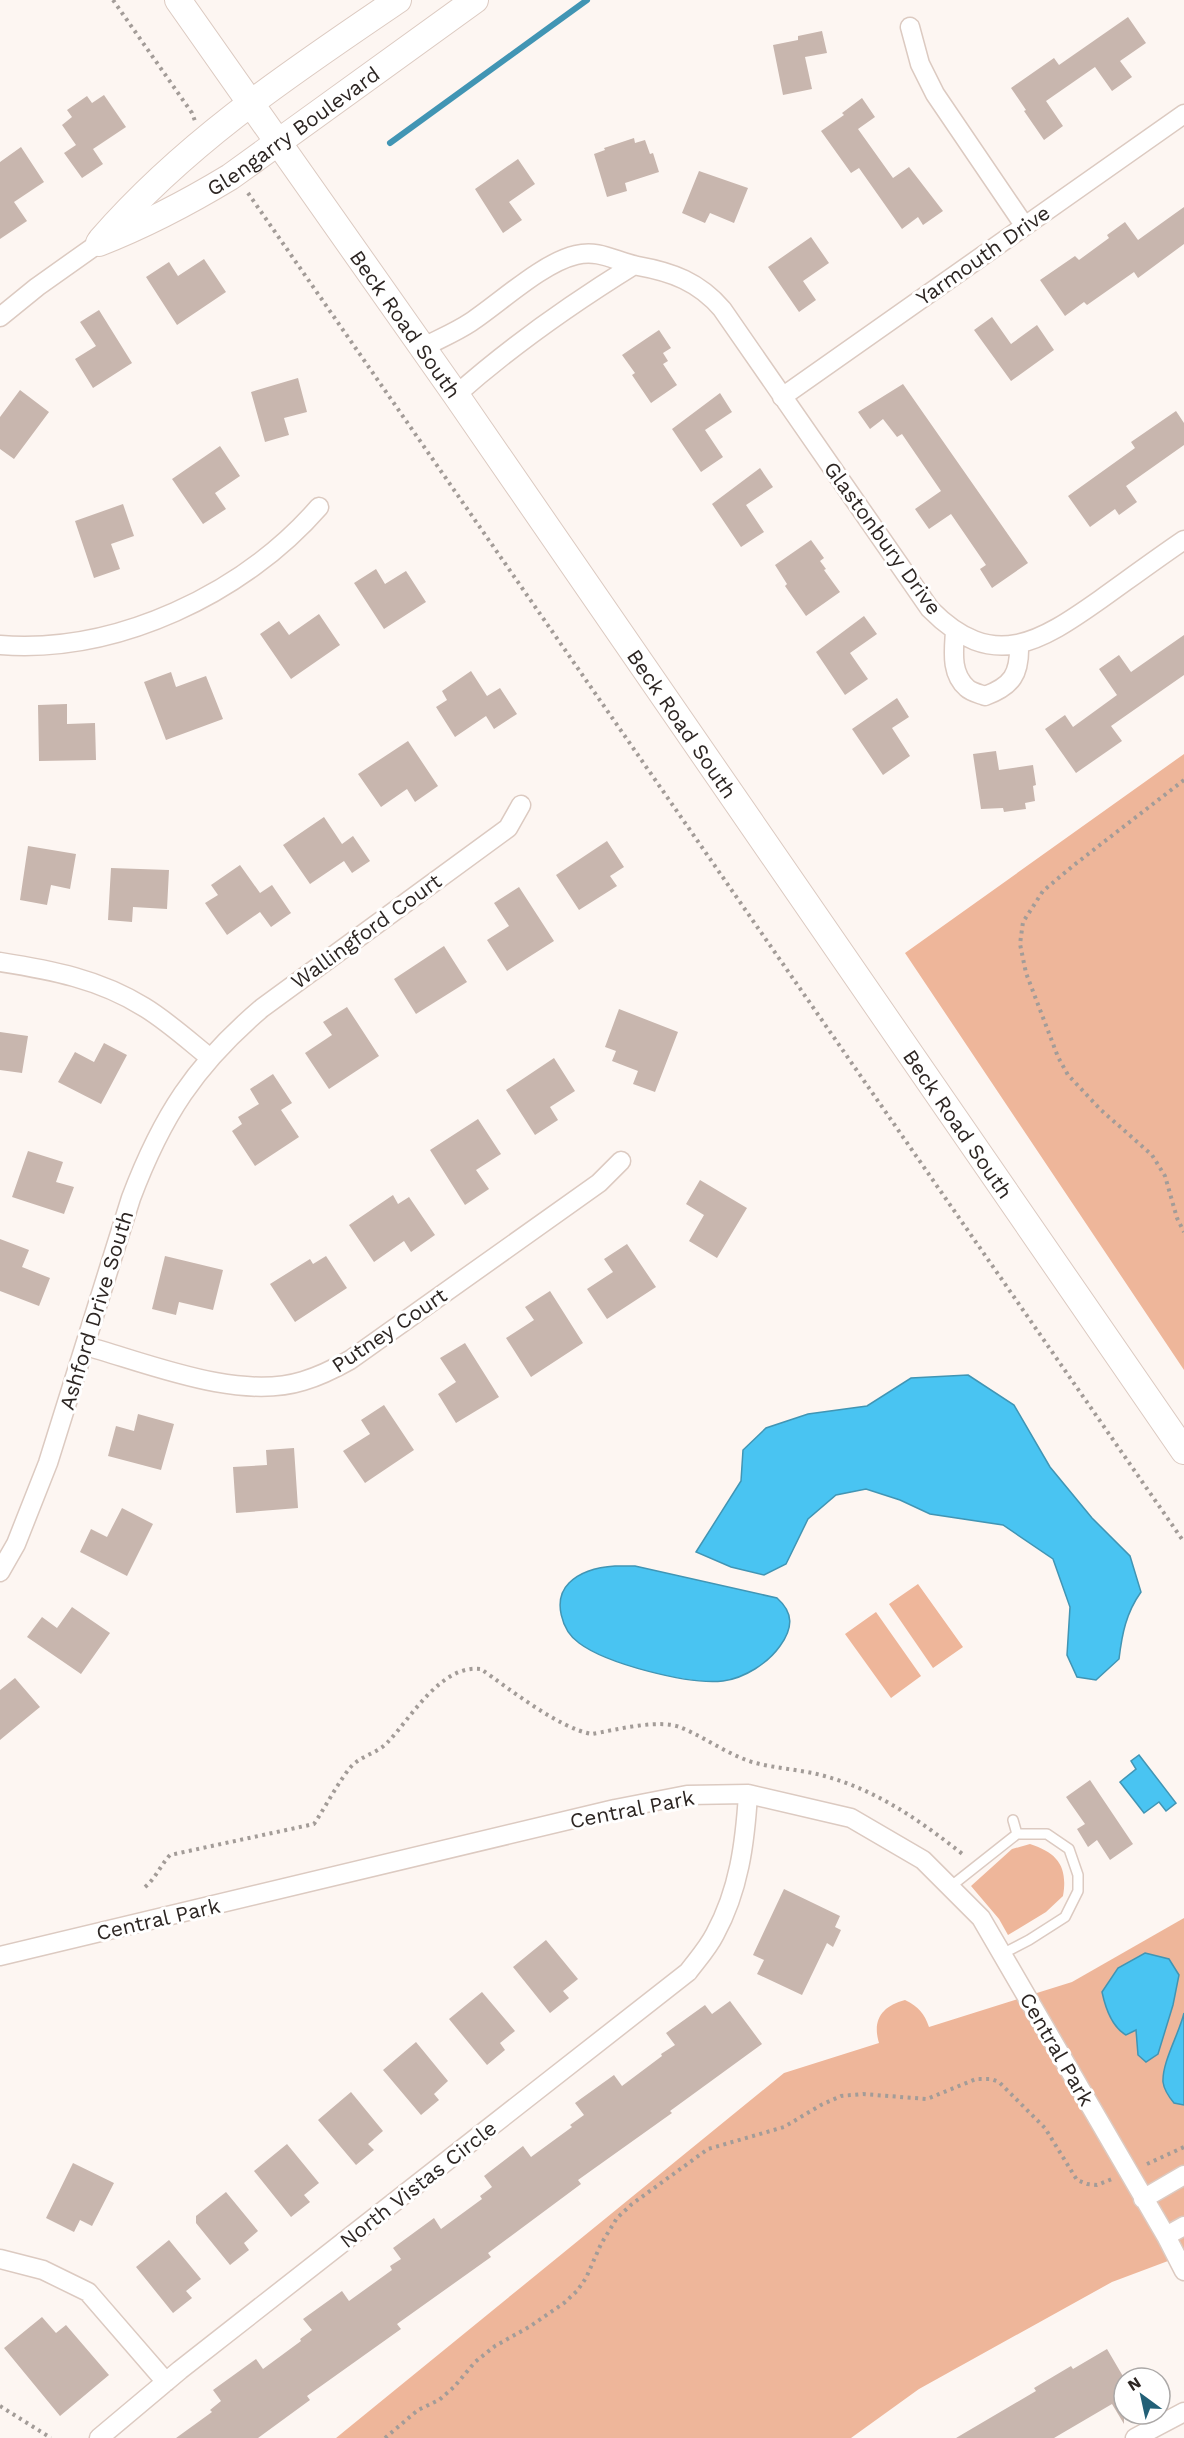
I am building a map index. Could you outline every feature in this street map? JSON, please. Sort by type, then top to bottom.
[{"type":"main road","name":"Beck Road South","points":[[178,0],[456,395],[1184,1450]]},
{"type":"main road","name":"Glengarry Boulevard","points":[[99,243],[135,202],[169,169],[250,104],[398,0]]},
{"type":"main road","name":"Glengarry Boulevard","points":[[99,243],[189,202],[230,177],[475,0]]},
{"type":"street","points":[[910,27],[920,64],[935,94],[1024,225]]},
{"type":"street","name":"Yarmouth Drive","points":[[782,397],[1184,114]]},
{"type":"street","name":"Glengarry Boulevard","points":[[0,317],[37,287],[99,243]]},
{"type":"street","name":"Glastonbury Drive","points":[[422,348],[470,323],[550,266],[576,255],[607,255],[634,265],[680,276],[715,301],[930,609],[955,631],[984,642],[1019,645],[1040,638],[1061,627],[1184,540]]},
{"type":"street","points":[[456,395],[496,360],[580,299],[634,265]]},
{"type":"street","points":[[0,645],[38,646],[87,640],[136,627],[175,613],[223,588],[296,534],[319,507]]},
{"type":"street","points":[[955,631],[953,660],[958,675],[967,688],[985,696],[1002,690],[1016,675],[1020,660],[1019,645]]},
{"type":"street","name":"Wallingford Court","points":[[209,1057],[232,1033],[262,1008],[508,828],[521,804]]},
{"type":"street","points":[[0,962],[57,971],[115,991],[151,1011],[209,1057]]},
{"type":"street","name":"Ashford Drive South","points":[[0,1572],[16,1544],[45,1473],[131,1198],[146,1159],[174,1104],[209,1057]]},
{"type":"street","name":"Putney Court","points":[[86,1346],[230,1386],[262,1388],[302,1382],[327,1373],[350,1360],[599,1183],[621,1161]]},
{"type":"street","name":"Central Park","points":[[0,1956],[615,1809],[687,1795],[748,1794],[851,1818],[923,1860],[981,1918],[1166,2236],[1184,2271]]},
{"type":"street","name":"North Vistas Circle","points":[[99,2438],[166,2382],[688,1972],[715,1935],[734,1891],[745,1843],[748,1794]]},
{"type":"street","points":[[1143,2199],[1184,2175]]},
{"type":"street","points":[[1166,2236],[1184,2226]]},
{"type":"street","points":[[0,2259],[43,2270],[88,2292],[166,2382]]},
{"type":"street","points":[[1135,2438],[1184,2412]]},
{"type":"lane","points":[[1012,1820],[1017,1834]]},
{"type":"lane","points":[[950,1887],[1017,1834],[1047,1834],[1069,1850],[1078,1875],[1078,1891],[1065,1917],[1002,1954]]},
{"type":"path","points":[[113,0],[192,113],[196,129]]},
{"type":"path","points":[[241,188],[246,191],[282,242],[1184,1542]]},
{"type":"path","points":[[1184,780],[1043,891],[1023,922],[1020,944],[1026,973],[1068,1075],[1101,1110],[1152,1155],[1165,1176],[1177,1218],[1184,1232]]},
{"type":"path","points":[[145,1887],[154,1879],[161,1865],[170,1855],[314,1824],[348,1769],[358,1760],[385,1746],[438,1685],[452,1674],[472,1668],[481,1669],[532,1705],[581,1732],[592,1734],[665,1725],[681,1727],[742,1759],[766,1766],[792,1768],[860,1788],[908,1813],[964,1857]]},
{"type":"path","points":[[385,2438],[418,2410],[439,2400],[454,2387],[475,2362],[495,2346],[529,2327],[577,2291],[617,2218],[632,2204],[708,2149],[784,2127],[841,2096],[863,2094],[927,2098],[976,2079],[991,2079],[999,2082],[1045,2128],[1077,2180],[1097,2185],[1113,2178]]},
{"type":"path","points":[[1141,2167],[1184,2147]]},
{"type":"path","points":[[0,2406],[51,2438]]},
{"type":"shaded area","points":[[1184,754],[1184,1370],[905,953]]},
{"type":"shaded area","points":[[918,1584],[963,1647],[933,1668],[889,1604]]},
{"type":"shaded area","points":[[876,1612],[921,1676],[891,1698],[845,1634]]},
{"type":"shaded area","points":[[1030,1844],[1048,1852],[1059,1862],[1064,1877],[1063,1896],[1046,1912],[1008,1935],[999,1919],[971,1886],[1012,1849]]},
{"type":"shaded area","points":[[1184,1918],[1184,2255],[1112,2282],[919,2389],[851,2438],[336,2438],[784,2073],[879,2043],[878,2021],[890,2006],[905,2000],[920,2011],[929,2027],[1072,1982]]},
{"type":"water","points":[[968,1375],[1014,1405],[1050,1467],[1092,1518],[1130,1556],[1141,1592],[1126,1624],[1119,1659],[1096,1680],[1077,1677],[1067,1655],[1070,1607],[1053,1559],[1003,1525],[930,1514],[900,1500],[866,1489],[836,1495],[808,1519],[786,1564],[764,1575],[731,1567],[696,1552],[741,1481],[743,1450],[766,1428],[808,1414],[867,1406],[911,1378]]},
{"type":"water","points":[[635,1566],[777,1598],[789,1615],[787,1633],[775,1652],[762,1664],[740,1677],[723,1681],[690,1680],[670,1676],[609,1658],[592,1651],[573,1638],[564,1623],[560,1606],[564,1590],[579,1575],[590,1570]]},
{"type":"water","points":[[1139,1755],[1176,1803],[1166,1811],[1159,1802],[1144,1813],[1120,1782],[1136,1769],[1131,1761]]},
{"type":"water","points":[[1145,1953],[1169,1959],[1179,1975],[1173,2005],[1158,2054],[1146,2062],[1138,2055],[1136,2030],[1126,2035],[1117,2027],[1107,2010],[1102,1992],[1118,1968]]},
{"type":"water","points":[[1184,2013],[1184,2105],[1174,2103],[1167,2093],[1164,2088],[1163,2074]]},
{"type":"building","points":[[1128,17],[1146,43],[1120,61],[1132,77],[1112,91],[1095,67],[1046,101],[1063,126],[1044,140],[1011,88],[1054,58],[1059,65]]},
{"type":"building","points":[[822,31],[827,53],[805,57],[812,89],[783,95],[773,45],[798,40],[798,36]]},
{"type":"building","points":[[104,95],[126,127],[93,149],[103,164],[82,178],[64,153],[76,145],[62,125],[72,117],[67,110],[87,96],[92,103]]},
{"type":"building","points":[[862,98],[875,117],[858,129],[893,178],[909,167],[943,211],[923,225],[918,217],[902,229],[859,168],[851,173],[821,131],[844,115],[842,113]]},
{"type":"building","points":[[634,138],[635,143],[645,140],[650,154],[653,153],[659,172],[625,183],[627,191],[607,197],[594,154],[605,150],[604,148]]},
{"type":"building","points":[[21,147],[44,182],[14,202],[27,221],[0,239],[0,162]]},
{"type":"building","points":[[518,159],[535,184],[509,202],[522,220],[503,233],[475,189]]},
{"type":"building","points":[[699,171],[748,188],[734,223],[710,213],[705,223],[682,213]]},
{"type":"building","points":[[1184,207],[1184,244],[1138,278],[1134,272],[1087,305],[1084,302],[1065,316],[1040,280],[1075,256],[1079,260],[1109,238],[1107,235],[1125,222],[1138,240]]},
{"type":"building","points":[[811,237],[829,263],[803,281],[816,300],[799,312],[768,267]]},
{"type":"building","points":[[204,259],[226,292],[177,325],[146,277],[169,262],[178,276]]},
{"type":"building","points":[[99,310],[132,363],[93,388],[75,359],[96,346],[80,322]]},
{"type":"building","points":[[992,317],[1011,344],[1037,325],[1054,350],[1011,381],[974,330]]},
{"type":"building","points":[[659,330],[671,348],[663,353],[668,361],[663,364],[677,385],[651,403],[632,375],[635,373],[622,355]]},
{"type":"building","points":[[298,378],[307,412],[284,418],[289,435],[265,442],[251,392]]},
{"type":"building","points":[[903,384],[1028,563],[992,588],[980,569],[986,565],[951,514],[929,529],[915,509],[941,491],[902,434],[897,437],[883,419],[870,429],[858,412]]},
{"type":"building","points":[[20,390],[49,412],[14,459],[0,449],[0,417]]},
{"type":"building","points":[[720,393],[732,412],[705,430],[723,457],[701,472],[672,429]]},
{"type":"building","points":[[1176,411],[1184,423],[1184,445],[1126,486],[1137,502],[1119,515],[1115,509],[1090,527],[1068,496],[1135,448],[1131,442]]},
{"type":"building","points":[[220,446],[240,476],[215,493],[226,509],[203,524],[172,479]]},
{"type":"building","points":[[760,468],[773,487],[746,505],[764,532],[741,547],[712,504]]},
{"type":"building","points":[[123,504],[134,536],[111,544],[120,569],[94,578],[75,521]]},
{"type":"building","points":[[811,540],[824,558],[820,561],[826,569],[824,570],[840,592],[806,616],[785,586],[787,584],[775,565]]},
{"type":"building","points":[[376,569],[385,584],[406,571],[426,602],[384,629],[354,583]]},
{"type":"building","points":[[319,614],[340,645],[291,679],[260,634],[279,621],[289,635]]},
{"type":"building","points":[[864,616],[877,634],[850,653],[868,679],[845,695],[816,652]]},
{"type":"building","points":[[1184,635],[1184,675],[1111,726],[1122,741],[1076,773],[1045,729],[1065,715],[1073,727],[1117,695],[1099,669],[1119,655],[1131,672]]},
{"type":"building","points":[[471,671],[487,696],[500,688],[517,714],[494,729],[486,716],[455,737],[436,707],[447,700],[442,691]]},
{"type":"building","points":[[171,672],[176,687],[206,676],[223,719],[166,740],[144,682]]},
{"type":"building","points":[[897,698],[909,717],[892,728],[910,756],[883,775],[852,729]]},
{"type":"building","points":[[67,704],[67,724],[95,723],[96,760],[39,761],[38,705]]},
{"type":"building","points":[[408,741],[438,786],[415,802],[407,789],[381,807],[358,774]]},
{"type":"building","points":[[996,751],[999,770],[1033,765],[1036,785],[1033,786],[1035,801],[1025,803],[1026,809],[1004,812],[1003,808],[981,809],[973,754]]},
{"type":"building","points":[[324,817],[342,844],[353,836],[370,861],[352,873],[344,861],[310,884],[283,845]]},
{"type":"building","points":[[607,841],[624,867],[610,876],[617,886],[579,910],[556,875]]},
{"type":"building","points":[[28,846],[76,854],[70,889],[51,885],[47,905],[20,900]]},
{"type":"building","points":[[240,865],[260,893],[272,885],[291,913],[271,927],[260,912],[227,935],[205,903],[218,895],[211,885]]},
{"type":"building","points":[[111,868],[169,870],[167,909],[133,907],[132,922],[108,920]]},
{"type":"building","points":[[519,887],[554,941],[507,971],[487,940],[509,926],[494,903]]},
{"type":"building","points":[[444,946],[467,982],[416,1014],[394,979]]},
{"type":"building","points":[[347,1007],[379,1056],[329,1089],[305,1053],[332,1035],[323,1022]]},
{"type":"building","points":[[619,1009],[678,1032],[655,1092],[633,1084],[638,1071],[612,1061],[616,1051],[605,1047]]},
{"type":"building","points":[[0,1032],[28,1036],[22,1073],[0,1070]]},
{"type":"building","points":[[104,1043],[127,1055],[101,1104],[58,1082],[75,1052],[94,1062]]},
{"type":"building","points":[[554,1058],[575,1091],[550,1107],[558,1120],[535,1135],[506,1090]]},
{"type":"building","points":[[273,1074],[292,1103],[281,1110],[299,1137],[255,1166],[232,1131],[242,1124],[238,1117],[259,1104],[250,1089]]},
{"type":"building","points":[[478,1119],[501,1154],[476,1170],[489,1189],[465,1205],[430,1150]]},
{"type":"building","points":[[28,1151],[63,1162],[56,1182],[74,1187],[64,1214],[12,1197]]},
{"type":"building","points":[[700,1180],[747,1208],[717,1258],[689,1241],[704,1215],[686,1204]]},
{"type":"building","points":[[393,1195],[398,1204],[409,1197],[435,1235],[411,1252],[404,1241],[374,1262],[349,1225]]},
{"type":"building","points":[[0,1239],[29,1250],[22,1267],[50,1278],[39,1306],[0,1291]]},
{"type":"building","points":[[627,1244],[656,1287],[607,1319],[587,1289],[613,1272],[604,1259]]},
{"type":"building","points":[[165,1256],[223,1270],[213,1310],[179,1302],[176,1315],[152,1309]]},
{"type":"building","points":[[326,1256],[347,1288],[295,1322],[270,1284],[310,1259],[313,1264]]},
{"type":"building","points":[[550,1291],[583,1343],[531,1377],[506,1338],[534,1320],[525,1307]]},
{"type":"building","points":[[465,1343],[499,1397],[456,1423],[438,1394],[456,1382],[440,1358]]},
{"type":"building","points":[[384,1405],[414,1450],[365,1483],[343,1451],[370,1434],[361,1420]]},
{"type":"building","points":[[138,1414],[174,1424],[161,1470],[108,1456],[116,1426],[134,1431]]},
{"type":"building","points":[[294,1448],[298,1508],[236,1513],[233,1467],[267,1465],[266,1450]]},
{"type":"building","points":[[122,1508],[153,1524],[127,1576],[80,1552],[91,1529],[107,1537]]},
{"type":"building","points":[[72,1607],[110,1633],[81,1674],[27,1637],[42,1617],[57,1628]]},
{"type":"building","points":[[15,1678],[40,1707],[0,1740],[0,1690]]},
{"type":"building","points":[[1090,1780],[1133,1844],[1110,1860],[1097,1840],[1088,1847],[1077,1829],[1085,1824],[1066,1797]]},
{"type":"building","points":[[784,1889],[840,1916],[835,1927],[841,1930],[833,1947],[827,1943],[802,1995],[757,1974],[764,1960],[753,1955]]},
{"type":"building","points":[[546,1940],[578,1979],[563,1991],[569,1998],[550,2013],[513,1967]]},
{"type":"building","points":[[482,1992],[515,2031],[500,2043],[505,2050],[487,2065],[449,2019]]},
{"type":"building","points":[[730,2001],[762,2044],[670,2111],[672,2113],[578,2180],[581,2184],[488,2253],[491,2257],[397,2324],[401,2329],[307,2396],[310,2400],[258,2438],[176,2438],[212,2412],[210,2410],[221,2401],[213,2390],[256,2359],[263,2369],[301,2341],[300,2339],[312,2330],[303,2319],[342,2291],[349,2301],[392,2270],[390,2266],[401,2259],[393,2248],[434,2218],[441,2229],[482,2199],[480,2196],[492,2187],[484,2176],[523,2146],[531,2157],[572,2127],[570,2125],[584,2115],[575,2103],[614,2075],[622,2086],[675,2045],[666,2033],[705,2005],[712,2014]]},
{"type":"building","points":[[416,2042],[448,2081],[434,2094],[439,2100],[421,2115],[383,2070]]},
{"type":"building","points":[[351,2092],[383,2131],[368,2144],[374,2150],[356,2165],[318,2120]]},
{"type":"building","points":[[287,2144],[319,2183],[304,2195],[310,2202],[291,2217],[254,2171]]},
{"type":"building","points":[[73,2163],[114,2183],[92,2226],[80,2220],[74,2232],[46,2218]]},
{"type":"building","points":[[226,2192],[258,2231],[244,2243],[249,2250],[230,2265],[196,2223],[196,2216]]},
{"type":"building","points":[[169,2240],[201,2279],[186,2291],[192,2298],[173,2313],[136,2267]]},
{"type":"building","points":[[42,2317],[56,2333],[66,2325],[109,2375],[60,2416],[4,2348]]},
{"type":"building","points":[[1107,2349],[1117,2366],[1112,2366],[1112,2404],[1054,2438],[956,2438],[1036,2391],[1034,2388],[1071,2366],[1073,2369]]},
{"type":"waterway","points":[[390,143],[587,0]]}]
